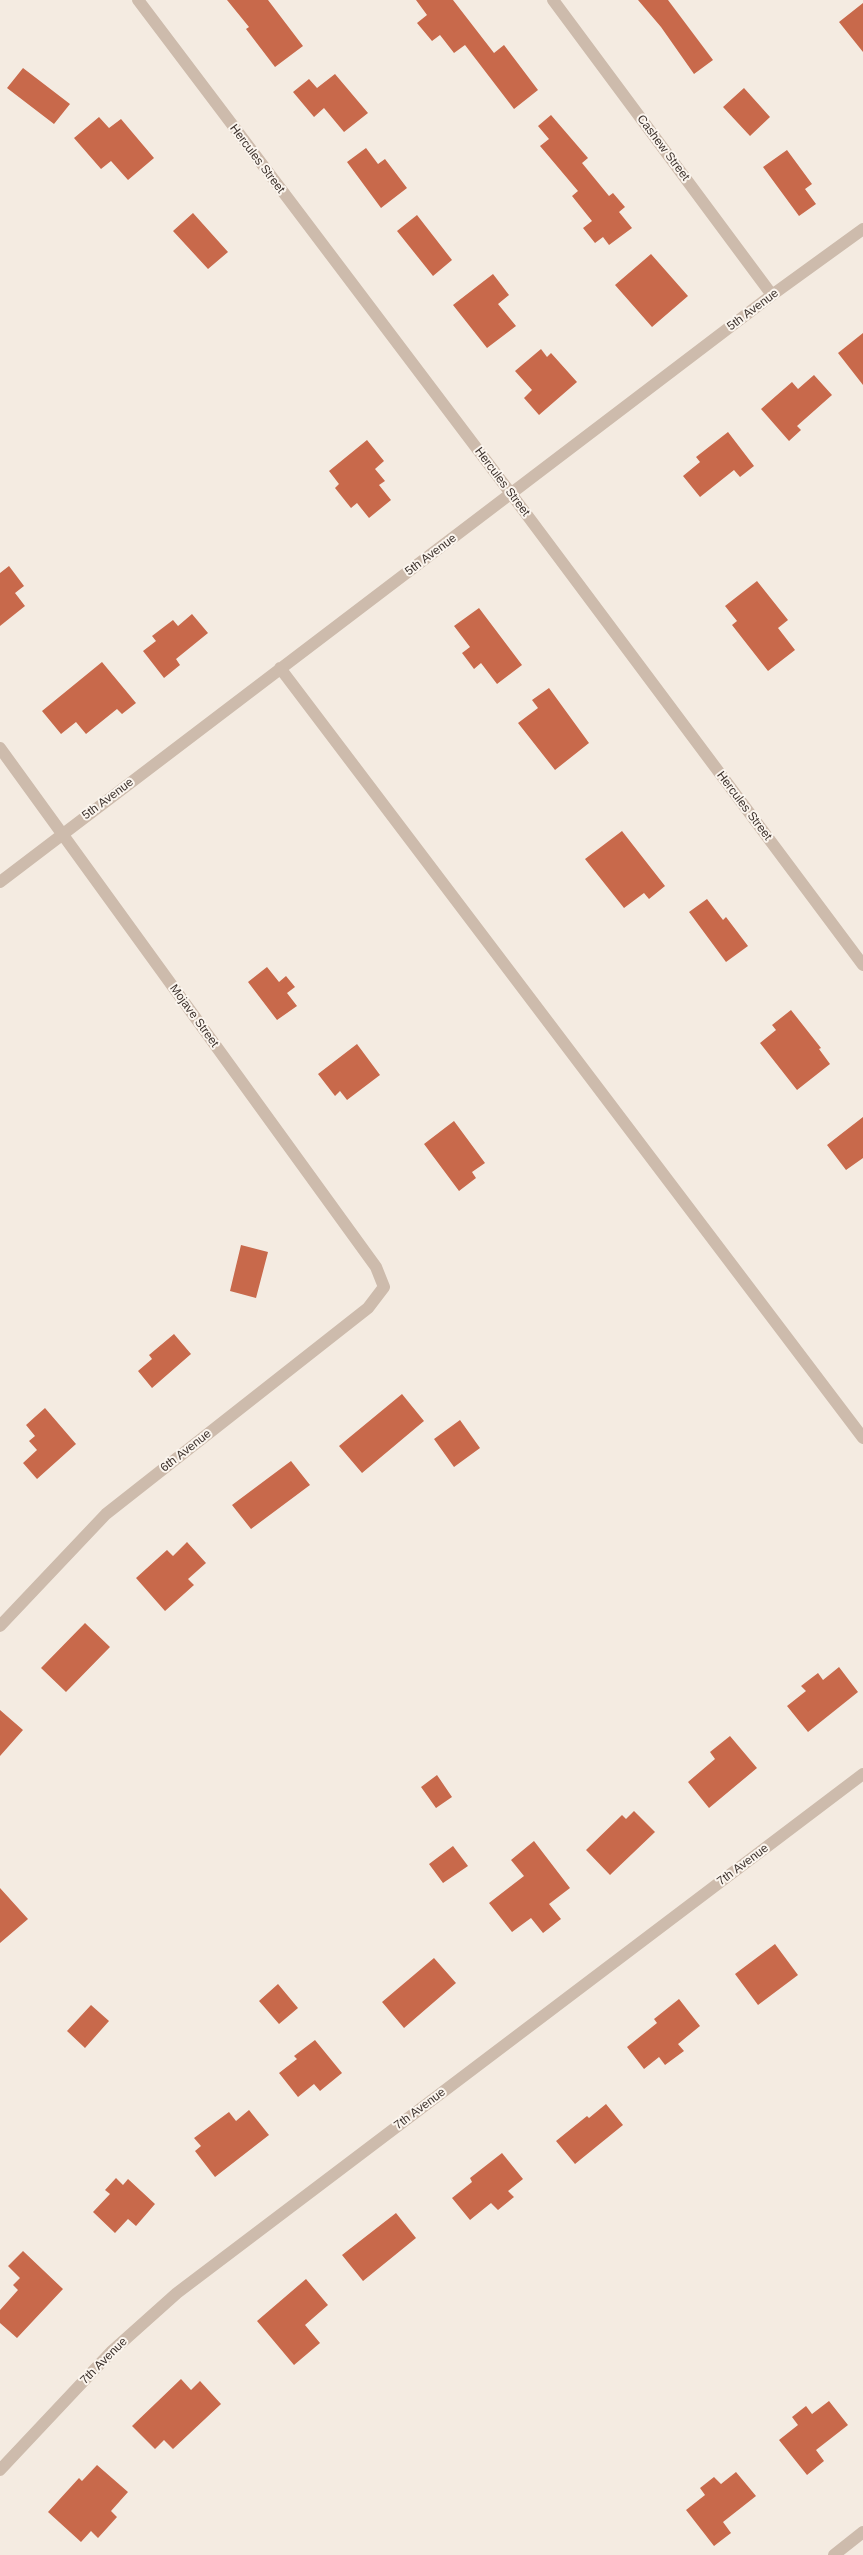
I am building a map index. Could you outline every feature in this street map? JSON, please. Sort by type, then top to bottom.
[{"type":"street","name":"Hercules Street","points":[[138,0],[512,495],[863,965]]},
{"type":"street","name":"Cashew Street","points":[[553,0],[772,295]]},
{"type":"street","name":"5th Avenue","points":[[0,882],[280,668],[512,495],[772,295],[863,230]]},
{"type":"street","points":[[280,668],[863,1438]]},
{"type":"street","name":"Mojave Street","points":[[0,748],[376,1267],[384,1287]]},
{"type":"street","name":"6th Avenue","points":[[0,1626],[106,1514],[368,1308],[384,1287]]},
{"type":"street","name":"7th Avenue","points":[[0,2470],[111,2352],[177,2293],[863,1774]]},
{"type":"street","points":[[834,2555],[863,2532]]},
{"type":"building","points":[[227,0],[268,0],[303,46],[275,67],[246,29],[249,27]]},
{"type":"building","points":[[416,0],[453,0],[494,53],[504,45],[538,90],[514,109],[465,45],[454,53],[440,35],[432,41],[417,23],[427,15]]},
{"type":"building","points":[[638,0],[668,0],[713,60],[694,74],[661,27]]},
{"type":"building","points":[[863,3],[863,52],[839,22]]},
{"type":"building","points":[[23,68],[70,104],[54,124],[7,88]]},
{"type":"building","points":[[335,74],[368,113],[344,132],[324,108],[314,117],[293,92],[309,79],[317,88]]},
{"type":"building","points":[[744,88],[770,117],[750,136],[723,107]]},
{"type":"building","points":[[551,115],[588,158],[582,163],[609,196],[613,193],[625,207],[619,212],[632,228],[609,245],[603,237],[595,243],[583,228],[592,221],[572,196],[578,191],[540,146],[549,139],[538,126]]},
{"type":"building","points":[[99,117],[109,128],[121,119],[154,158],[128,180],[111,161],[101,169],[74,138]]},
{"type":"building","points":[[366,148],[378,164],[385,159],[407,188],[381,208],[347,162]]},
{"type":"building","points":[[787,150],[812,184],[805,189],[816,204],[799,216],[763,167]]},
{"type":"building","points":[[193,213],[228,252],[208,269],[173,231]]},
{"type":"building","points":[[417,215],[452,260],[433,276],[397,231]]},
{"type":"building","points":[[651,254],[688,296],[652,327],[615,285]]},
{"type":"building","points":[[493,274],[509,295],[498,304],[516,326],[487,348],[453,305]]},
{"type":"building","points":[[863,333],[863,385],[838,353]]},
{"type":"building","points":[[541,349],[547,357],[551,353],[577,382],[539,415],[524,398],[532,390],[515,371]]},
{"type":"building","points":[[814,375],[832,395],[797,426],[801,430],[789,441],[761,409],[792,382],[798,389]]},
{"type":"building","points":[[728,432],[754,466],[740,477],[734,470],[700,497],[683,476],[700,462],[696,457]]},
{"type":"building","points":[[367,440],[384,461],[375,469],[385,481],[379,485],[391,500],[369,518],[357,503],[351,508],[335,488],[339,484],[329,471]]},
{"type":"building","points":[[9,566],[24,586],[15,593],[25,606],[0,626],[0,573]]},
{"type":"building","points":[[757,581],[788,620],[778,628],[795,650],[768,671],[732,625],[737,621],[725,606]]},
{"type":"building","points":[[479,608],[522,665],[497,684],[481,663],[474,669],[462,653],[470,647],[454,626]]},
{"type":"building","points":[[192,614],[208,633],[176,659],[180,665],[164,678],[143,651],[156,641],[152,636],[173,620],[178,626]]},
{"type":"building","points":[[102,662],[136,703],[122,714],[117,709],[86,734],[76,722],[61,734],[42,711]]},
{"type":"building","points":[[549,688],[589,743],[555,770],[518,723],[538,708],[532,700]]},
{"type":"building","points":[[622,831],[665,886],[649,899],[644,893],[624,908],[585,859]]},
{"type":"building","points":[[707,899],[723,920],[726,917],[748,946],[726,962],[689,912]]},
{"type":"building","points":[[267,967],[279,982],[286,976],[295,987],[287,993],[297,1006],[277,1020],[248,982]]},
{"type":"building","points":[[791,1010],[821,1048],[819,1049],[830,1064],[797,1090],[760,1043],[776,1030],[772,1025]]},
{"type":"building","points":[[357,1044],[380,1075],[347,1100],[340,1091],[335,1096],[318,1074]]},
{"type":"building","points":[[863,1117],[863,1158],[846,1170],[827,1145]]},
{"type":"building","points":[[454,1121],[485,1163],[472,1172],[476,1178],[459,1191],[424,1144]]},
{"type":"building","points":[[241,1245],[268,1252],[256,1298],[230,1291]]},
{"type":"building","points":[[174,1334],[191,1354],[152,1388],[138,1371],[152,1359],[149,1355]]},
{"type":"building","points":[[402,1394],[424,1421],[362,1473],[339,1446]]},
{"type":"building","points":[[45,1408],[76,1444],[37,1479],[23,1463],[37,1450],[29,1441],[35,1436],[26,1425]]},
{"type":"building","points":[[460,1420],[480,1448],[454,1467],[434,1439]]},
{"type":"building","points":[[291,1461],[310,1485],[251,1529],[232,1505]]},
{"type":"building","points":[[187,1542],[206,1563],[188,1579],[194,1585],[165,1611],[136,1578],[167,1550],[173,1556]]},
{"type":"building","points":[[85,1623],[110,1647],[66,1692],[41,1668]]},
{"type":"building","points":[[839,1667],[858,1692],[808,1732],[787,1706],[806,1691],[801,1686],[818,1673],[823,1680]]},
{"type":"building","points":[[0,1710],[23,1730],[0,1756]]},
{"type":"building","points":[[730,1736],[757,1768],[709,1808],[688,1782],[715,1759],[710,1752]]},
{"type":"building","points":[[437,1775],[452,1797],[436,1808],[421,1787]]},
{"type":"building","points":[[634,1811],[655,1832],[610,1875],[586,1850],[622,1815],[626,1819]]},
{"type":"building","points":[[534,1841],[570,1888],[549,1904],[561,1919],[543,1933],[531,1918],[512,1932],[489,1903],[524,1876],[511,1860]]},
{"type":"building","points":[[453,1846],[468,1866],[443,1883],[429,1864]]},
{"type":"building","points":[[0,1888],[28,1919],[0,1943]]},
{"type":"building","points":[[775,1944],[798,1975],[758,2005],[735,1974]]},
{"type":"building","points":[[434,1958],[456,1983],[404,2028],[382,2002]]},
{"type":"building","points":[[278,1984],[298,2008],[279,2024],[259,2001]]},
{"type":"building","points":[[679,1999],[700,2026],[678,2044],[684,2051],[665,2065],[659,2057],[644,2069],[627,2047],[657,2023],[654,2019]]},
{"type":"building","points":[[91,2005],[109,2021],[85,2048],[67,2031]]},
{"type":"building","points":[[315,2040],[342,2073],[320,2091],[314,2084],[298,2097],[279,2073],[297,2059],[294,2056]]},
{"type":"building","points":[[606,2104],[623,2125],[575,2164],[556,2141],[587,2116],[589,2118]]},
{"type":"building","points":[[249,2110],[269,2135],[215,2177],[195,2151],[201,2146],[194,2138],[229,2112],[236,2121]]},
{"type":"building","points":[[502,2153],[523,2179],[508,2191],[514,2197],[498,2210],[491,2203],[470,2220],[452,2198],[472,2182],[470,2178]]},
{"type":"building","points":[[116,2178],[123,2185],[128,2179],[155,2204],[136,2226],[128,2219],[115,2233],[93,2212],[110,2194],[105,2190]]},
{"type":"building","points":[[396,2213],[416,2238],[363,2281],[342,2255]]},
{"type":"building","points":[[23,2251],[63,2289],[17,2338],[0,2323],[0,2310],[18,2290],[13,2285],[20,2278],[8,2266]]},
{"type":"building","points":[[306,2279],[328,2305],[305,2325],[320,2343],[294,2365],[257,2321]]},
{"type":"building","points":[[181,2379],[191,2390],[200,2381],[221,2404],[173,2449],[164,2440],[155,2449],[132,2426]]},
{"type":"building","points":[[829,2401],[848,2425],[816,2450],[824,2461],[807,2475],[779,2440],[798,2425],[792,2417],[806,2406],[812,2414]]},
{"type":"building","points":[[97,2465],[128,2492],[111,2511],[117,2517],[98,2538],[91,2531],[81,2542],[48,2512],[79,2478],[82,2481]]},
{"type":"building","points":[[736,2472],[756,2496],[723,2522],[731,2533],[714,2546],[686,2510],[705,2495],[700,2488],[714,2477],[721,2484]]}]
